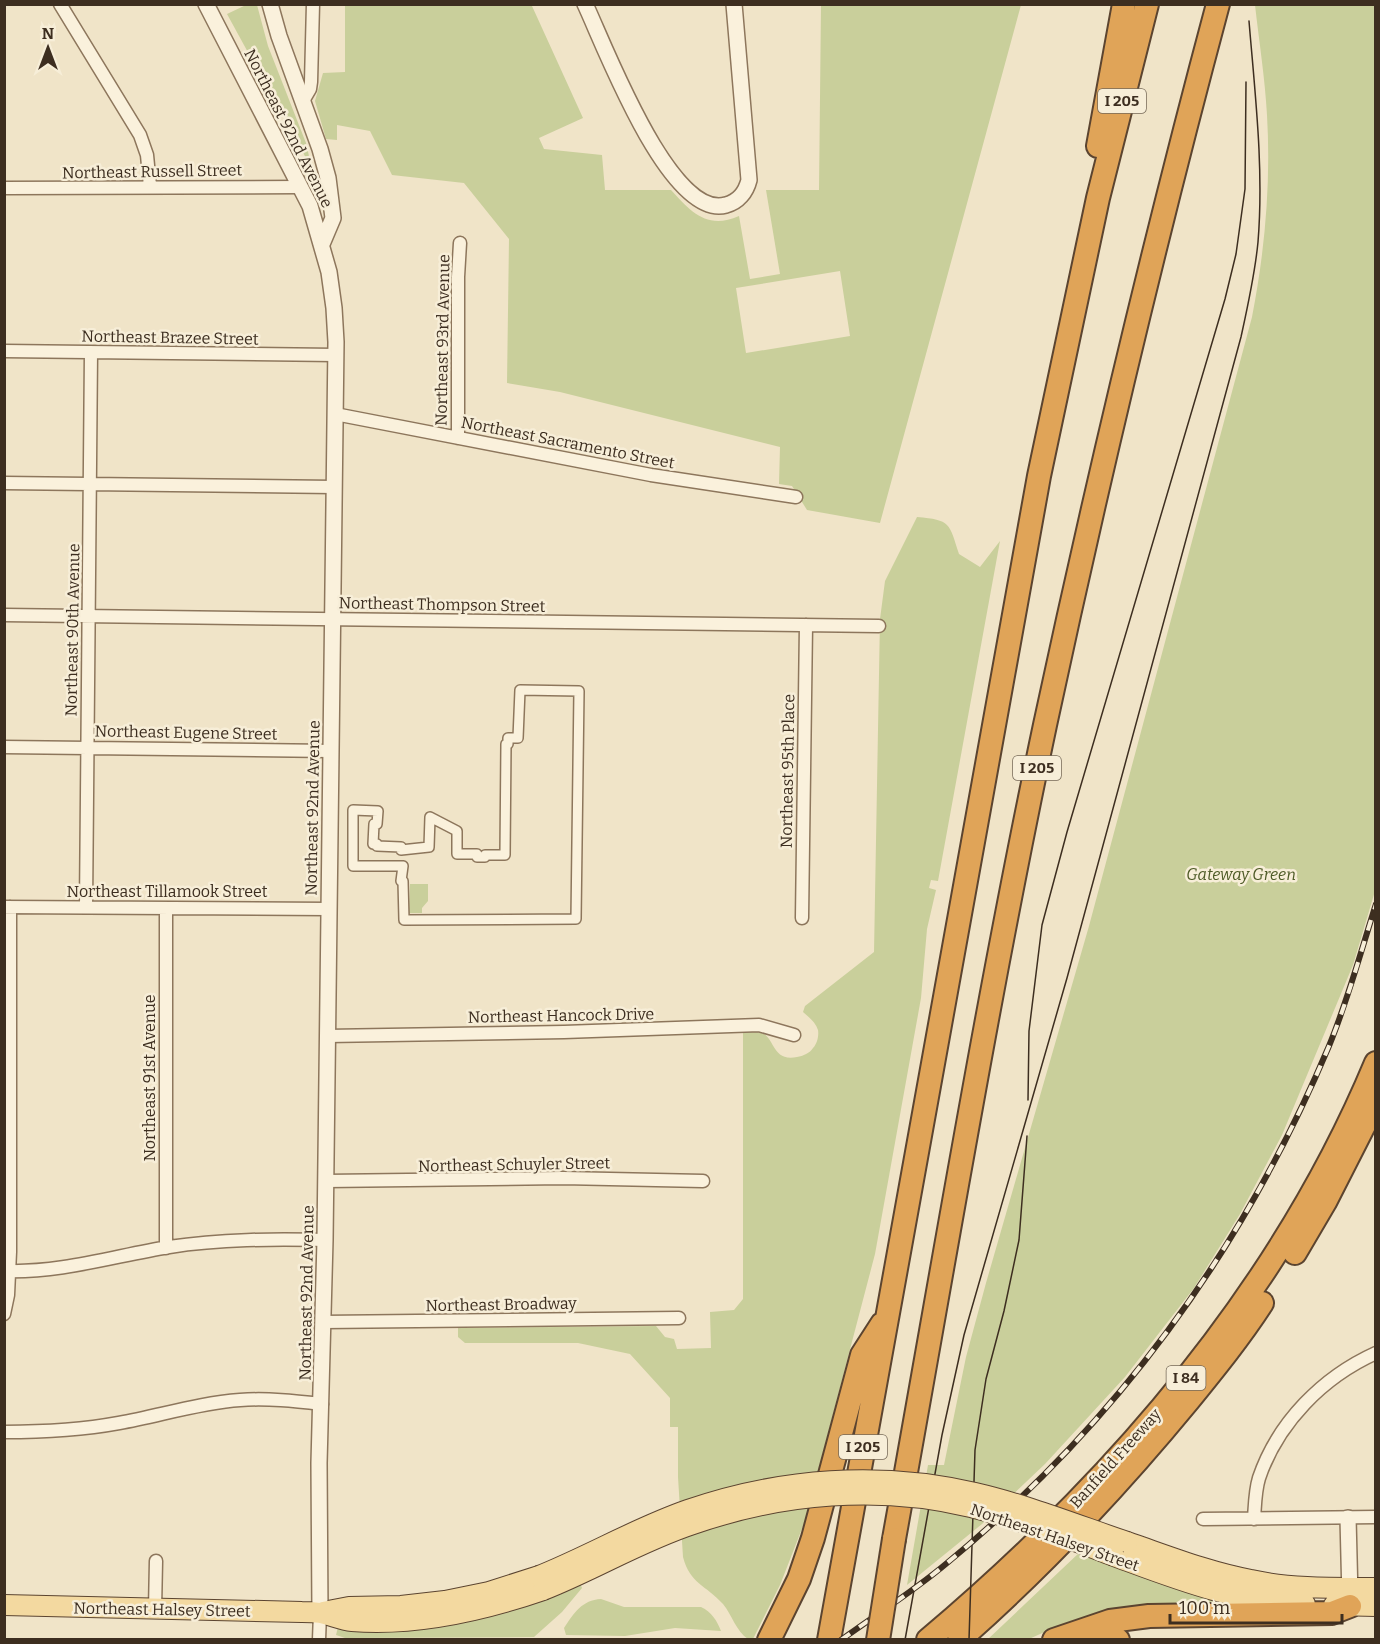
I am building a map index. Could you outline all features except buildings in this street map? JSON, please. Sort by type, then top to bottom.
[{"type":"highway","points":[[1098,198],[1098,141],[1124,4]]},
{"type":"highway","name":"I 205","points":[[829,1640],[885,1319],[1039,476],[1098,198],[1147,4]]},
{"type":"highway","name":"I 205","points":[[878,1640],[894,1539],[989,1015],[1045,728],[1156,238],[1218,4]]},
{"type":"highway","name":"Banfield Freeway","points":[[928,1640],[1066,1511],[1111,1465],[1193,1370],[1244,1302],[1296,1222],[1331,1158],[1376,1063]]},
{"type":"highway","name":"Banfield Freeway","points":[[958,1640],[1034,1570],[1094,1508],[1152,1445],[1205,1379],[1257,1311],[1304,1239],[1340,1175],[1376,1102]]},
{"type":"highway","points":[[770,1640],[799,1579],[813,1538],[862,1355],[885,1319]]},
{"type":"highway","points":[[1054,1640],[1078,1630],[1130,1618],[1332,1613],[1350,1597]]},
{"type":"highway","points":[[1084,1640],[1105,1637],[1118,1640]]},
{"type":"main road","name":"Northeast Halsey Street","points":[[4,1605],[320,1613],[349,1621],[374,1622],[425,1618],[471,1611],[692,1524],[760,1505],[824,1496],[897,1496],[949,1502],[1120,1549],[1196,1587],[1236,1597],[1280,1603],[1350,1597],[1376,1588]]},
{"type":"main road","name":"Northeast Halsey Street","points":[[1350,1597],[1376,1606]]},
{"type":"street","points":[[60,4],[140,135],[147,155],[150,186]]},
{"type":"street","name":"Northeast 92nd Avenue","points":[[206,4],[310,206],[322,244],[333,294],[336,355],[326,1240],[319,1474],[319,1640]]},
{"type":"street","points":[[270,4],[279,36],[320,149],[332,201],[333,218],[322,244]]},
{"type":"street","points":[[303,101],[310,90],[311,82],[313,4]]},
{"type":"street","points":[[585,4],[638,120],[658,155],[675,178],[697,199],[706,204],[719,206],[738,199],[743,194],[749,180],[734,4]]},
{"type":"street","name":"Northeast Russell Street","points":[[4,188],[300,187]]},
{"type":"street","name":"Northeast 93rd Avenue","points":[[458,438],[460,243]]},
{"type":"street","name":"Northeast Brazee Street","points":[[4,351],[336,355]]},
{"type":"street","name":"Northeast 90th Avenue","points":[[86,907],[92,352]]},
{"type":"street","name":"Northeast Sacramento Street","points":[[335,414],[651,475],[796,497]]},
{"type":"street","points":[[4,483],[334,487]]},
{"type":"street","name":"Northeast Thompson Street","points":[[4,615],[879,626]]},
{"type":"street","name":"Northeast 95th Place","points":[[802,918],[806,625]]},
{"type":"street","points":[[520,690],[579,691],[576,919],[404,920],[404,880],[401,880],[403,866],[353,866],[353,810],[378,811],[378,824],[374,824],[374,844],[377,846],[401,847],[401,850],[429,848],[430,817],[457,831],[457,854],[477,854],[477,857],[505,855],[506,744],[508,744],[508,738],[518,738],[520,690]]},
{"type":"street","name":"Northeast Eugene Street","points":[[4,747],[331,751]]},
{"type":"street","points":[[4,1314],[7,1271],[7,907]]},
{"type":"street","name":"Northeast Tillamook Street","points":[[7,907],[329,909]]},
{"type":"street","name":"Northeast 91st Avenue","points":[[166,908],[166,1248]]},
{"type":"street","name":"Northeast Hancock Drive","points":[[327,1036],[759,1026],[794,1035]]},
{"type":"street","name":"Northeast Schuyler Street","points":[[326,1181],[563,1178],[703,1181]]},
{"type":"street","points":[[7,1271],[92,1264],[166,1248],[230,1240],[326,1240]]},
{"type":"street","name":"Northeast Broadway","points":[[323,1322],[679,1318]]},
{"type":"street","points":[[1254,1519],[1259,1478],[1267,1459],[1292,1418],[1304,1403],[1337,1375],[1354,1362],[1376,1353]]},
{"type":"street","points":[[4,1432],[99,1426],[202,1405],[239,1400],[270,1399],[322,1404]]},
{"type":"street","points":[[1203,1519],[1376,1517]]},
{"type":"street","points":[[1348,1518],[1350,1597]]},
{"type":"street","points":[[155,1609],[156,1561]]},
{"type":"green space","points":[[246,5],[257,5],[268,46],[306,143],[312,169],[227,14]]},
{"type":"green space","points":[[345,5],[534,5],[532,6],[583,118],[539,138],[544,149],[602,155],[605,190],[671,190],[693,212],[709,220],[728,220],[739,216],[750,279],[780,274],[766,190],[819,190],[821,5],[1021,5],[880,523],[807,510],[792,486],[779,484],[780,447],[560,392],[507,383],[509,239],[464,183],[392,175],[370,131],[337,125],[337,140],[326,139],[315,101],[323,73],[345,72]],"holes":[[[840,271],[850,336],[746,353],[736,288]]]},
{"type":"green space","name":"Gateway Green","points":[[1255,5],[1375,5],[1375,891],[1353,965],[1282,1135],[1240,1214],[1194,1288],[1125,1377],[1045,1464],[982,1524],[907,1585],[928,1465],[944,1465],[966,1357],[1089,926],[1252,317],[1264,242],[1268,166],[1266,101]]},
{"type":"green space","points":[[917,517],[936,520],[947,525],[959,554],[980,567],[1000,541],[938,881],[931,880],[929,888],[936,890],[927,929],[921,998],[875,1254],[805,1521],[780,1585],[753,1639],[748,1639],[740,1632],[723,1604],[694,1579],[686,1566],[683,1557],[678,1477],[678,1427],[670,1427],[670,1398],[630,1354],[578,1343],[465,1343],[458,1337],[458,1328],[656,1326],[665,1337],[674,1339],[677,1349],[711,1348],[710,1312],[734,1310],[743,1299],[743,1032],[762,1033],[778,1053],[789,1058],[808,1053],[816,1044],[818,1032],[814,1023],[803,1012],[805,1006],[874,952],[880,619],[885,581]]},
{"type":"green space","points":[[410,884],[428,884],[428,901],[422,908],[422,913],[409,913]]},
{"type":"green space","points":[[1080,1552],[1237,1604],[1117,1610],[1058,1626],[1029,1639],[987,1640]]},
{"type":"green space","points":[[579,1581],[582,1588],[562,1612],[534,1637],[345,1638],[336,1635],[338,1627]]},
{"type":"green space","points":[[601,1599],[624,1607],[701,1607],[714,1617],[721,1631],[675,1628],[625,1636],[566,1635],[564,1628],[579,1608]]},
{"type":"tram line","points":[[905,1640],[942,1435],[964,1335],[1067,978],[1241,337],[1253,278],[1260,214],[1258,131],[1249,21]]},
{"type":"tram line","points":[[1028,1100],[1029,1031],[1042,925],[1067,832],[1225,299],[1236,254],[1245,189],[1246,82]]},
{"type":"tram line","points":[[969,1640],[975,1450],[986,1379],[1004,1311],[1019,1240],[1027,1136]]},
{"type":"railway","points":[[841,1640],[947,1563],[1009,1509],[1066,1452],[1120,1391],[1170,1328],[1216,1261],[1257,1192],[1295,1120],[1336,1029],[1376,904]]}]
